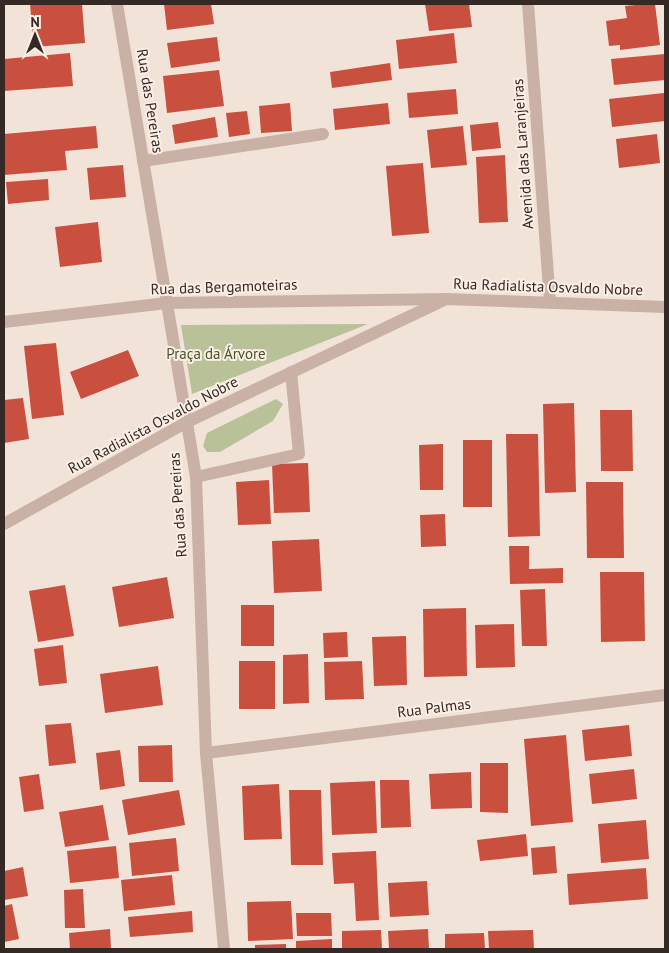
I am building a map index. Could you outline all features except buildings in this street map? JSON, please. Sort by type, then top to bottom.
[{"type":"street","name":"Rua das Pereiras","points":[[117,4],[196,477],[206,753],[224,949]]},
{"type":"street","name":"Avenida das Laranjeiras","points":[[528,4],[550,302]]},
{"type":"street","points":[[143,161],[323,134]]},
{"type":"street","name":"Rua Radialista Osvaldo Nobre","points":[[4,524],[187,422],[446,299],[665,307]]},
{"type":"street","name":"Rua das Bergamoteiras","points":[[4,322],[166,303],[446,299]]},
{"type":"street","points":[[196,477],[298,454],[291,372]]},
{"type":"street","name":"Rua Palmas","points":[[206,753],[665,695]]},
{"type":"green space","name":"Praça da Árvore","points":[[368,324],[192,394],[181,325]]},
{"type":"green space","points":[[276,399],[283,404],[273,421],[220,452],[207,452],[203,446],[207,433]]}]
